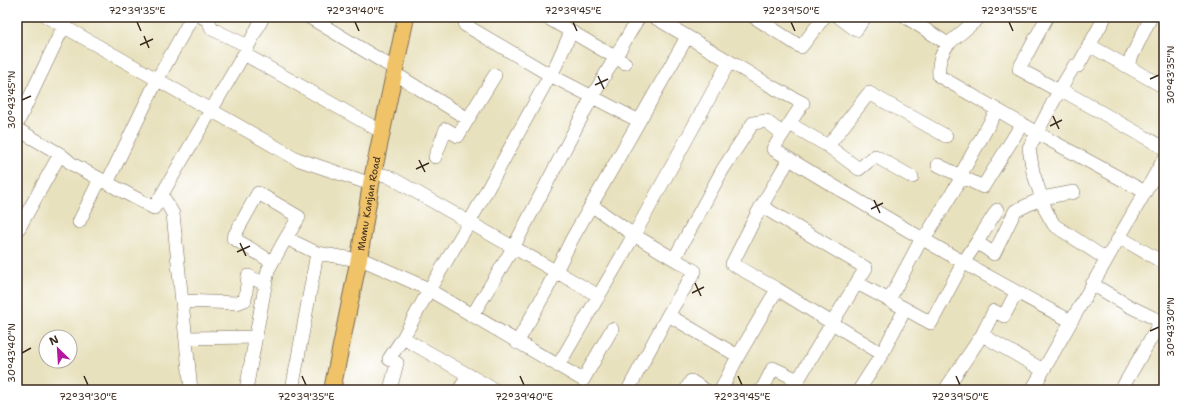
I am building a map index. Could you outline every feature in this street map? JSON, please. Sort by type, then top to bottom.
[{"type":"main road","name":"Mamu Kanjan Road","points":[[332,390],[406,17]]},
{"type":"street","points":[[46,17],[66,22],[156,80],[298,159],[373,178],[388,176],[598,296]]},
{"type":"street","points":[[79,222],[104,181],[156,80],[192,17]]},
{"type":"street","points":[[202,17],[208,20],[212,29],[382,132]]},
{"type":"street","points":[[66,22],[17,129],[60,154],[72,164],[154,208],[246,50],[262,17]]},
{"type":"street","points":[[309,17],[468,119]]},
{"type":"street","points":[[470,17],[465,26],[551,75],[639,121]]},
{"type":"street","points":[[546,17],[620,60]]},
{"type":"street","points":[[472,316],[513,248],[592,97],[620,60],[639,17]]},
{"type":"street","points":[[654,17],[729,62],[803,103],[773,149],[963,263],[1071,322]]},
{"type":"street","points":[[754,17],[801,47],[824,17]]},
{"type":"street","points":[[839,17],[856,30],[864,17]]},
{"type":"street","points":[[906,17],[948,44]]},
{"type":"street","points":[[980,17],[948,44],[942,52],[938,66],[939,76],[1037,133],[1145,192]]},
{"type":"street","points":[[1047,17],[1020,69],[1164,148]]},
{"type":"street","points":[[1105,17],[1078,66],[1074,66],[1060,90],[1029,148],[1033,172],[1046,211],[1054,225],[1106,259]]},
{"type":"street","points":[[1127,66],[1151,17]]},
{"type":"street","points":[[394,389],[397,363],[389,359],[403,338],[429,290],[469,223],[551,75],[571,32]]},
{"type":"street","points":[[517,343],[591,205],[687,37]]},
{"type":"street","points":[[1089,45],[1164,87]]},
{"type":"street","points":[[558,366],[634,234],[729,62]]},
{"type":"street","points":[[435,157],[446,129],[458,136],[495,75]]},
{"type":"street","points":[[828,146],[868,93],[946,136]]},
{"type":"street","points":[[889,300],[923,238],[961,177],[997,110]]},
{"type":"street","points":[[674,259],[724,169],[753,123],[766,121],[828,146],[858,169],[875,156],[912,177]]},
{"type":"street","points":[[938,165],[983,187],[1022,124]]},
{"type":"street","points":[[18,228],[60,154]]},
{"type":"street","points":[[789,159],[761,206],[732,264],[777,289],[882,354]]},
{"type":"street","points":[[1037,388],[1043,370],[1164,159]]},
{"type":"street","points":[[977,242],[994,254],[1015,211],[1042,198],[1074,192]]},
{"type":"street","points":[[246,390],[268,270],[299,217],[258,194],[233,238],[272,262]]},
{"type":"street","points":[[162,195],[173,214],[191,390]]},
{"type":"street","points":[[591,205],[634,234],[674,259],[695,270],[668,315],[628,390]]},
{"type":"street","points":[[761,206],[866,268],[796,385],[773,368],[762,390]]},
{"type":"street","points":[[857,283],[931,323],[963,263],[997,210]]},
{"type":"street","points":[[286,238],[317,253],[359,259],[429,290],[558,366],[580,385],[612,329]]},
{"type":"street","points":[[1119,238],[1164,263]]},
{"type":"street","points":[[292,390],[317,253]]},
{"type":"street","points":[[182,301],[237,303],[245,300],[248,276],[265,284]]},
{"type":"street","points":[[1092,284],[1129,306],[1162,322],[1120,390]]},
{"type":"street","points":[[721,390],[738,356],[777,289]]},
{"type":"street","points":[[945,390],[982,335],[994,311],[1004,316],[1016,293]]},
{"type":"street","points":[[859,390],[882,354],[905,309]]},
{"type":"street","points":[[668,315],[738,356]]},
{"type":"street","points":[[982,335],[1043,370]]},
{"type":"street","points":[[186,338],[255,337]]},
{"type":"street","points":[[403,338],[495,390]]},
{"type":"street","points":[[459,390],[469,375]]},
{"type":"street","points":[[686,390],[691,381],[705,390]]}]
